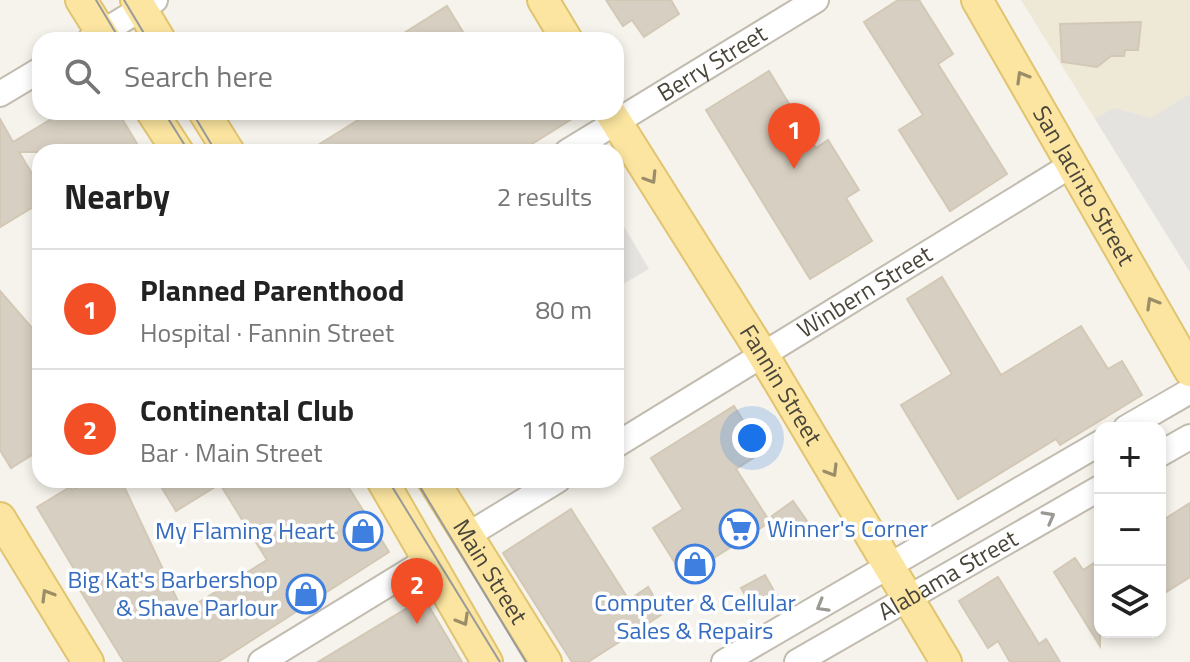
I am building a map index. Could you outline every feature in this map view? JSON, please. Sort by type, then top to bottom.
[{"type":"main road","points":[[81,0],[96,32]]},
{"type":"main road","points":[[543,0],[562,32]]},
{"type":"main road","name":"San Jacinto Street","points":[[977,0],[1190,371]]},
{"type":"main road","points":[[144,3],[157,32]]},
{"type":"main road","points":[[157,120],[173,144]]},
{"type":"main road","points":[[209,120],[224,144]]},
{"type":"main road","name":"Fannin Street","points":[[615,120],[763,355],[946,662]]},
{"type":"main road","name":"Main Street","points":[[387,488],[487,662]]},
{"type":"main road","name":"Main Street","points":[[438,488],[546,662]]},
{"type":"main road","points":[[0,518],[88,662]]},
{"type":"street","name":"Berry Street","points":[[624,111],[816,0]]},
{"type":"street","points":[[107,32],[144,3]]},
{"type":"street","points":[[0,94],[32,75]]},
{"type":"street","name":"Berry Street","points":[[578,144],[609,120]]},
{"type":"street","name":"Winbern Street","points":[[624,440],[1073,164]]},
{"type":"street","points":[[1136,422],[1190,391]]},
{"type":"street","points":[[1166,451],[1190,437]]},
{"type":"street","name":"Alabama Street","points":[[724,662],[1094,447]]},
{"type":"street","points":[[468,535],[545,488]]},
{"type":"street","name":"Alabama Street","points":[[797,662],[1094,491]]},
{"type":"street","points":[[261,662],[429,559]]},
{"type":"shaded area","points":[[1021,0],[1190,0],[1190,272],[1095,119]]},
{"type":"shaded area","points":[[1190,94],[1190,272],[1095,119],[1114,108],[1151,118]]},
{"type":"shaded area","points":[[624,227],[649,269],[624,283]]},
{"type":"building","points":[[606,0],[671,0],[679,14],[644,37],[632,20],[623,26]]},
{"type":"building","points":[[898,0],[919,0],[953,54],[938,64],[1007,174],[950,211],[899,130],[923,115],[864,22]]},
{"type":"building","points":[[447,6],[463,32],[406,32]]},
{"type":"building","points":[[1141,22],[1138,50],[1125,50],[1124,56],[1111,56],[1097,67],[1062,62],[1060,24]]},
{"type":"building","points":[[769,71],[816,148],[828,140],[859,190],[846,198],[872,241],[810,279],[706,110]]},
{"type":"building","points":[[0,119],[13,142],[50,120],[123,120],[137,144],[32,144],[32,152],[19,152],[32,174],[32,208],[0,227]]},
{"type":"building","points":[[358,120],[570,120],[532,144],[320,144]]},
{"type":"building","points":[[942,277],[1001,375],[1081,326],[1108,369],[1122,361],[1142,395],[1060,445],[1056,439],[958,499],[901,405],[952,374],[907,299]]},
{"type":"building","points":[[0,291],[32,328],[32,455],[11,468],[0,450]]},
{"type":"building","points":[[734,406],[763,452],[736,469],[770,522],[684,577],[653,528],[683,509],[651,458]]},
{"type":"building","points":[[68,488],[125,488],[183,612],[267,560],[222,488],[349,488],[389,552],[218,662],[124,662],[72,577],[77,574],[37,507]]},
{"type":"building","points":[[162,488],[213,488],[176,511]]},
{"type":"building","points":[[793,501],[807,521],[786,536],[772,516]]},
{"type":"building","points":[[1190,503],[1190,577],[1166,592],[1166,566],[1166,518]]},
{"type":"building","points":[[571,509],[629,600],[648,587],[664,613],[588,662],[572,662],[503,553]]},
{"type":"building","points":[[1075,558],[1083,570],[1094,563],[1094,636],[1054,572]]},
{"type":"building","points":[[765,575],[778,598],[754,611],[741,588]]},
{"type":"building","points":[[998,577],[1039,644],[1046,639],[1060,662],[1010,662],[998,641],[988,648],[959,601]]},
{"type":"building","points":[[424,598],[462,662],[318,662]]},
{"type":"tram line","points":[[96,0],[115,32]]},
{"type":"tram line","points":[[124,0],[143,32]]},
{"type":"tram line","points":[[169,120],[184,144]]},
{"type":"tram line","points":[[197,120],[211,144]]},
{"type":"tram line","points":[[393,488],[500,662]]},
{"type":"tram line","points":[[421,488],[526,662]]},
{"type":"place","name":"Planned Parenthood","points":[[794,169]]},
{"type":"place","name":"Winner's Corner","points":[[739,529]]},
{"type":"place","name":"My Flaming Heart","points":[[363,531]]},
{"type":"place","name":"Computer & Cellular Sales & Repairs","points":[[695,564]]},
{"type":"place","name":"Big Kat's Barbershop & Shave Parlour","points":[[306,594]]},
{"type":"place","name":"Continental Club","points":[[417,624]]}]
